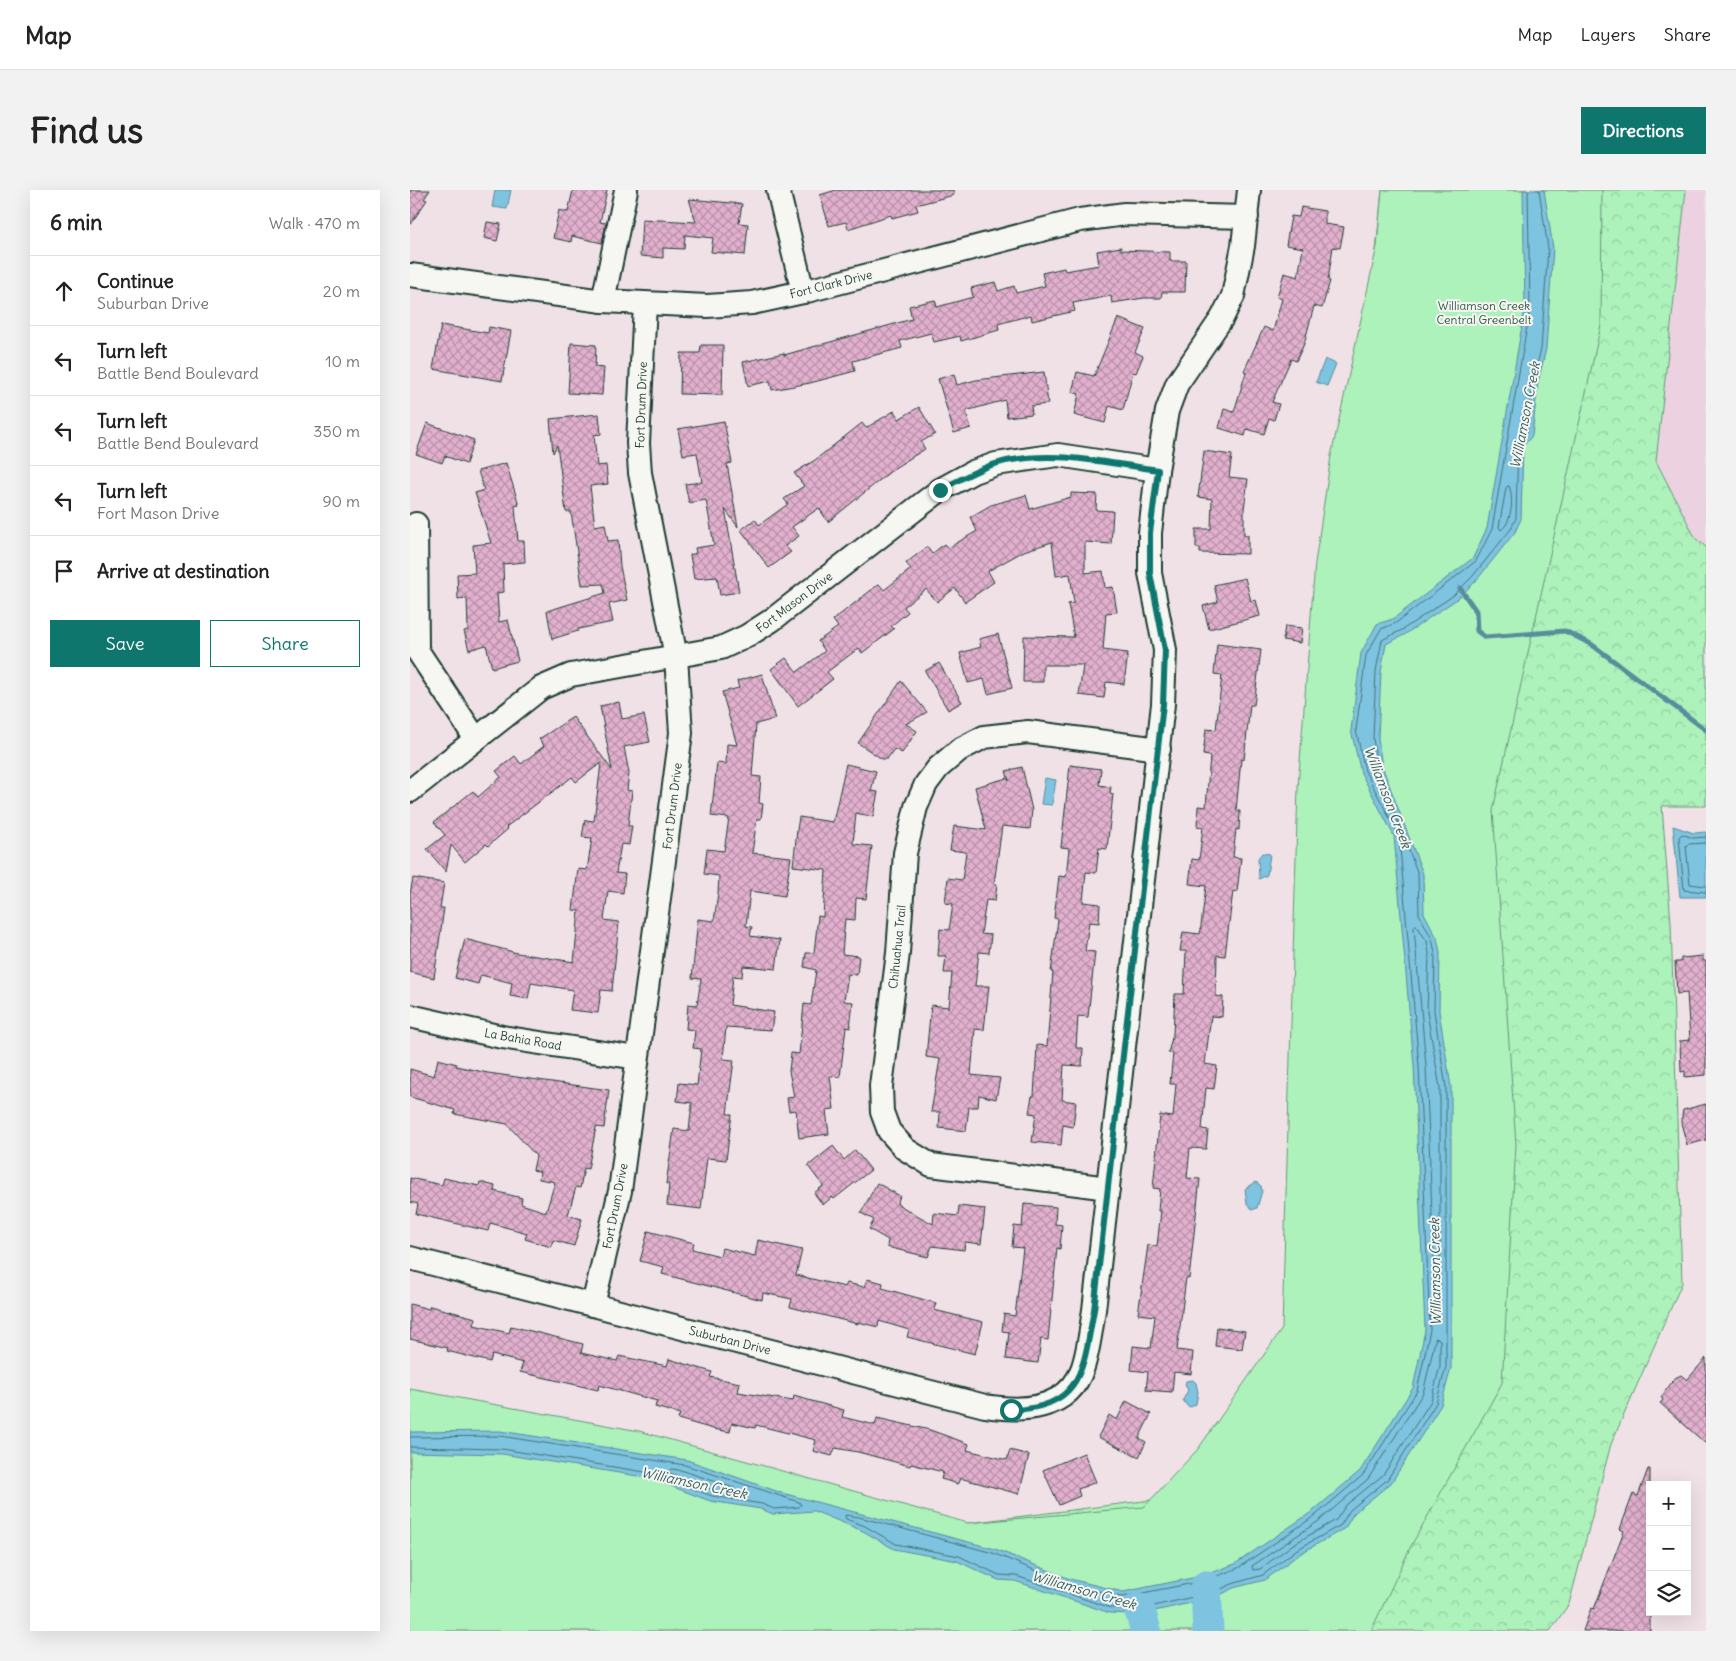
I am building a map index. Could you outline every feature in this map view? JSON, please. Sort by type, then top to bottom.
[{"type":"street","points":[[603,302],[626,190]]},
{"type":"street","points":[[778,190],[803,292]]},
{"type":"street","name":"Suburban Drive","points":[[410,1258],[985,1406],[1027,1410],[1050,1402],[1075,1384],[1083,1368],[1094,1310],[1159,749],[1165,650],[1150,563],[1150,533],[1158,470],[1167,411],[1177,384],[1222,318],[1233,296],[1250,190]]},
{"type":"street","name":"Fort Clark Drive","points":[[410,275],[603,302],[707,306],[752,303],[803,292],[1080,220],[1124,214],[1247,217]]},
{"type":"street","name":"Fort Drum Drive","points":[[593,1305],[620,1191],[681,732],[676,657],[640,473],[638,443],[645,304]]},
{"type":"street","name":"Fort Mason Drive","points":[[410,791],[541,688],[571,675],[720,648],[747,636],[772,620],[940,490],[973,472],[996,464],[1058,455],[1158,470]]},
{"type":"street","points":[[416,524],[417,650],[476,739]]},
{"type":"street","name":"Chihuahua Trail","points":[[1108,1188],[931,1165],[904,1149],[889,1131],[882,1112],[881,1086],[898,953],[905,852],[916,807],[926,784],[938,768],[959,750],[984,737],[1028,732],[1159,749]]},
{"type":"street","name":"La Bahia Road","points":[[410,1016],[502,1037],[637,1058]]},
{"type":"shaded area","points":[[1686,190],[1706,190],[1706,547],[1696,539],[1656,461]]},
{"type":"green space","name":"Williamson Creek Central Greenbelt","points":[[1382,190],[1686,190],[1656,461],[1696,539],[1706,547],[1706,806],[1662,806],[1671,923],[1682,1283],[1611,1444],[1569,1604],[1550,1631],[410,1631],[410,1403],[968,1523],[1223,1491],[1349,1326],[1329,728]]},
{"type":"green space","name":"Williamson Creek Central Greenbelt","points":[[1382,190],[1602,190],[1601,325],[1493,810],[1516,1145],[1502,1383],[1411,1546],[1371,1631],[410,1631],[410,1389],[639,1431],[968,1523],[1144,1507],[1198,1449],[1282,1329],[1298,787],[1315,563],[1331,456],[1377,246]]},
{"type":"water","points":[[495,190],[511,190],[507,209],[492,207]]},
{"type":"water","name":"Williamson Creek","points":[[1523,190],[1544,190],[1553,248],[1546,349],[1538,382],[1532,436],[1523,446],[1521,519],[1515,532],[1476,581],[1457,599],[1404,635],[1386,644],[1381,672],[1378,739],[1382,766],[1423,874],[1424,913],[1437,938],[1440,952],[1439,1011],[1451,1087],[1451,1368],[1441,1405],[1391,1483],[1354,1513],[1345,1528],[1298,1555],[1265,1580],[1233,1588],[1217,1597],[1150,1612],[1128,1614],[1110,1613],[1015,1581],[998,1580],[957,1561],[894,1549],[863,1531],[814,1511],[773,1514],[761,1509],[710,1501],[650,1478],[502,1454],[410,1452],[410,1432],[500,1431],[687,1460],[782,1493],[995,1549],[1070,1579],[1123,1592],[1202,1576],[1235,1564],[1313,1511],[1360,1471],[1413,1388],[1425,1330],[1414,1066],[1394,836],[1361,773],[1351,730],[1361,653],[1377,624],[1393,619],[1473,558],[1487,528],[1525,308]]},
{"type":"water","points":[[1325,359],[1336,364],[1327,386],[1316,382]]},
{"type":"water","points":[[1045,778],[1056,780],[1052,805],[1041,804]]},
{"type":"water","points":[[1673,826],[1694,833],[1706,832],[1706,897],[1680,897]]},
{"type":"water","points":[[1262,853],[1270,854],[1267,875],[1259,879],[1258,858]]},
{"type":"water","points":[[1256,1182],[1261,1186],[1262,1191],[1257,1208],[1252,1210],[1247,1204],[1245,1189]]},
{"type":"water","points":[[1193,1380],[1196,1383],[1198,1392],[1196,1404],[1191,1407],[1187,1406],[1183,1400],[1188,1390],[1185,1385],[1186,1381]]},
{"type":"building","points":[[410,190],[430,190],[424,199],[427,200],[410,225]]},
{"type":"building","points":[[573,190],[607,190],[600,222],[606,223],[602,243],[572,236],[571,242],[553,238],[559,210],[568,212]]},
{"type":"building","points":[[836,190],[953,190],[954,195],[916,205],[918,211],[892,218],[891,215],[848,229],[846,222],[829,226],[820,195]]},
{"type":"building","points":[[689,199],[742,204],[739,223],[748,224],[745,255],[711,252],[713,238],[685,235],[684,249],[663,248],[663,258],[640,256],[642,219],[696,222]]},
{"type":"building","points":[[1301,207],[1325,211],[1325,224],[1344,227],[1340,248],[1333,247],[1328,280],[1330,281],[1322,308],[1314,306],[1304,344],[1296,361],[1291,359],[1272,402],[1279,404],[1274,420],[1269,418],[1264,434],[1247,429],[1245,436],[1219,428],[1224,409],[1234,412],[1246,372],[1244,371],[1264,327],[1273,331],[1282,299],[1277,297],[1284,273],[1298,277],[1303,248],[1286,245],[1291,216],[1299,217]]},
{"type":"building","points":[[487,222],[501,224],[497,241],[484,238]]},
{"type":"building","points":[[1121,247],[1121,250],[1170,252],[1170,261],[1186,261],[1185,292],[1162,292],[1161,298],[1144,298],[1112,303],[1111,296],[1073,303],[1075,311],[1032,321],[1031,315],[998,324],[999,330],[961,341],[960,336],[934,342],[931,333],[900,341],[902,348],[853,361],[855,371],[810,383],[772,390],[770,381],[748,386],[743,362],[784,353],[784,355],[912,319],[909,306],[935,300],[937,307],[973,297],[971,288],[995,282],[998,291],[1014,286],[1016,293],[1045,286],[1042,273],[1064,268],[1065,271],[1099,265],[1097,251]]},
{"type":"building","points":[[1118,318],[1145,329],[1135,352],[1143,356],[1136,373],[1133,372],[1123,410],[1109,406],[1105,423],[1074,415],[1079,394],[1072,392],[1077,372],[1094,376]]},
{"type":"building","points":[[441,325],[488,333],[489,327],[511,331],[502,381],[433,369]]},
{"type":"building","points":[[571,343],[596,345],[595,367],[604,368],[602,395],[568,393]]},
{"type":"building","points":[[701,345],[723,345],[722,395],[680,394],[681,353],[700,353]]},
{"type":"building","points":[[1044,372],[1048,404],[1031,406],[1032,414],[1007,417],[1005,400],[966,411],[971,428],[954,433],[938,379],[954,374],[957,385],[976,380]]},
{"type":"building","points":[[919,407],[935,434],[921,442],[925,449],[896,467],[828,522],[819,508],[792,527],[799,536],[785,546],[791,552],[769,568],[741,530],[755,519],[759,525],[788,504],[784,499],[804,486],[794,473],[815,460],[862,423],[866,428],[894,411],[899,419]]},
{"type":"building","points":[[599,414],[601,434],[594,435],[597,466],[606,465],[608,484],[590,486],[595,526],[605,524],[608,541],[618,540],[620,566],[627,600],[609,604],[613,622],[578,629],[578,631],[552,639],[547,611],[605,593],[603,584],[582,585],[571,512],[566,512],[557,445],[553,453],[550,419]]},
{"type":"building","points":[[724,421],[732,463],[727,464],[738,527],[725,509],[739,592],[720,595],[717,577],[694,579],[690,555],[696,553],[695,548],[714,545],[706,500],[689,503],[685,484],[702,482],[697,453],[683,455],[678,429]]},
{"type":"building","points":[[427,423],[474,440],[466,464],[445,456],[442,463],[416,454]]},
{"type":"building","points":[[1204,451],[1232,455],[1229,477],[1248,479],[1244,509],[1244,535],[1248,535],[1248,554],[1200,553],[1200,548],[1196,548],[1196,529],[1211,529],[1212,499],[1198,497]]},
{"type":"building","points":[[506,463],[519,505],[515,506],[518,541],[524,541],[525,562],[503,564],[504,592],[497,593],[499,622],[508,620],[518,661],[492,668],[486,645],[469,650],[464,631],[468,630],[467,598],[458,599],[457,574],[475,573],[473,545],[491,543],[475,493],[484,490],[478,471]]},
{"type":"building","points":[[1071,493],[1097,494],[1096,510],[1113,511],[1111,544],[1085,542],[1085,573],[1103,571],[1105,588],[1113,587],[1117,612],[1106,613],[1103,650],[1128,653],[1124,684],[1106,682],[1104,698],[1079,695],[1083,665],[1043,665],[1043,682],[1023,682],[1024,636],[1074,637],[1068,604],[1074,603],[1070,574],[1056,576],[1052,542],[1024,551],[988,571],[994,582],[965,602],[955,588],[937,602],[926,589],[904,607],[908,612],[891,626],[894,629],[862,653],[859,648],[827,672],[833,679],[798,706],[771,669],[786,658],[797,672],[825,651],[818,641],[838,627],[833,620],[879,584],[884,590],[911,569],[906,563],[927,547],[932,554],[944,544],[948,548],[977,531],[970,517],[991,505],[1026,495],[1030,509],[1071,497]]},
{"type":"building","points":[[1245,578],[1251,601],[1256,600],[1260,616],[1209,629],[1203,606],[1218,602],[1214,585]]},
{"type":"building","points":[[1285,626],[1302,628],[1300,643],[1283,640]]},
{"type":"building","points":[[998,634],[1012,688],[988,694],[984,679],[968,683],[960,653],[981,647],[979,639]]},
{"type":"building","points":[[1217,644],[1261,650],[1254,705],[1250,705],[1244,760],[1241,759],[1236,811],[1240,811],[1239,830],[1236,829],[1233,857],[1241,858],[1237,892],[1233,891],[1225,956],[1217,955],[1216,996],[1223,997],[1222,1017],[1211,1016],[1205,1064],[1217,1066],[1214,1089],[1206,1088],[1202,1129],[1208,1130],[1206,1149],[1190,1148],[1187,1178],[1200,1179],[1189,1279],[1186,1278],[1177,1350],[1193,1352],[1191,1374],[1174,1372],[1172,1392],[1146,1390],[1148,1372],[1131,1370],[1133,1346],[1151,1348],[1155,1316],[1138,1314],[1148,1245],[1157,1246],[1161,1211],[1158,1211],[1160,1189],[1153,1188],[1160,1115],[1173,1117],[1176,1084],[1170,1084],[1173,1053],[1168,1053],[1173,1034],[1175,994],[1184,994],[1186,951],[1180,951],[1183,932],[1200,934],[1206,886],[1189,884],[1192,859],[1199,860],[1203,827],[1197,826],[1198,806],[1206,807],[1210,756],[1203,755],[1206,729],[1216,730],[1222,675],[1214,674]]},
{"type":"building","points":[[939,663],[962,702],[948,710],[925,671]]},
{"type":"building","points":[[762,674],[775,719],[756,724],[752,776],[761,777],[759,803],[763,804],[761,819],[757,819],[752,853],[791,857],[785,896],[750,891],[746,926],[752,927],[750,936],[780,940],[776,969],[743,966],[742,977],[733,976],[730,1005],[774,1012],[771,1030],[726,1027],[723,1059],[734,1060],[727,1114],[732,1114],[726,1160],[707,1158],[701,1209],[667,1205],[669,1184],[666,1184],[674,1129],[689,1131],[692,1103],[677,1101],[679,1083],[697,1085],[701,1049],[693,1048],[695,1030],[686,1029],[688,1004],[697,1005],[701,979],[692,978],[698,919],[714,921],[718,893],[719,876],[704,874],[707,849],[724,851],[729,818],[711,816],[717,763],[726,764],[727,744],[737,745],[722,692],[739,688],[737,681]]},
{"type":"building","points":[[901,681],[927,712],[906,724],[917,731],[902,753],[894,749],[887,759],[882,759],[858,743]]},
{"type":"building","points":[[619,702],[622,719],[644,715],[650,742],[624,747],[629,773],[627,790],[632,791],[628,826],[632,826],[629,845],[621,844],[616,873],[625,874],[623,893],[608,891],[604,920],[619,922],[612,991],[601,990],[598,1013],[570,1010],[573,990],[531,983],[528,999],[510,996],[512,983],[481,975],[478,984],[455,978],[465,939],[517,953],[574,962],[579,911],[573,910],[578,869],[587,870],[592,838],[582,837],[585,820],[594,821],[601,763],[576,782],[572,777],[506,827],[508,829],[465,862],[451,845],[446,872],[427,849],[445,835],[434,822],[473,791],[478,797],[501,777],[496,771],[515,756],[521,764],[544,746],[539,739],[573,717],[612,770],[600,706]]},
{"type":"building","points":[[846,764],[876,771],[871,791],[878,792],[873,817],[856,813],[853,844],[872,846],[866,899],[856,898],[855,920],[845,919],[842,954],[859,956],[857,975],[848,974],[844,1001],[853,1002],[850,1028],[846,1027],[840,1077],[830,1076],[834,1109],[826,1110],[829,1134],[799,1138],[796,1110],[789,1111],[787,1098],[794,1097],[789,1071],[791,1053],[799,1054],[804,1004],[811,1005],[816,970],[804,967],[806,953],[814,953],[818,916],[823,917],[826,870],[793,866],[797,830],[799,817],[833,822]]},
{"type":"building","points":[[1070,765],[1101,769],[1099,785],[1111,787],[1110,793],[1113,794],[1107,849],[1099,848],[1096,873],[1086,872],[1083,902],[1100,904],[1099,923],[1089,922],[1085,951],[1095,952],[1088,1017],[1078,1016],[1076,1048],[1083,1048],[1082,1066],[1064,1065],[1062,1100],[1076,1102],[1073,1127],[1063,1125],[1061,1145],[1032,1142],[1036,1114],[1029,1113],[1032,1096],[1034,1096],[1037,1045],[1047,1046],[1053,972],[1051,972],[1058,919],[1054,918],[1059,876],[1066,877],[1069,848],[1061,847]]},
{"type":"building","points":[[1022,767],[1032,810],[1030,829],[1002,826],[994,884],[997,884],[995,901],[986,900],[981,934],[991,935],[989,953],[979,952],[975,986],[989,986],[984,1030],[975,1029],[971,1075],[1000,1078],[996,1099],[979,1095],[978,1107],[969,1107],[966,1131],[939,1128],[940,1112],[931,1112],[940,1059],[926,1057],[931,1005],[949,1007],[952,973],[944,973],[946,956],[938,956],[940,929],[949,930],[953,904],[945,903],[948,878],[962,880],[966,852],[950,850],[954,826],[986,830],[975,787],[1007,778],[1009,781],[1006,771]]},
{"type":"building","points":[[413,878],[444,883],[440,908],[444,908],[434,978],[410,972],[410,894]]},
{"type":"building","points":[[1703,956],[1703,961],[1706,961],[1706,1075],[1685,1077],[1685,1071],[1681,1072],[1680,1041],[1690,1040],[1687,993],[1677,994],[1675,962],[1681,962],[1681,958]]},
{"type":"building","points":[[438,1059],[457,1064],[456,1066],[488,1073],[609,1090],[604,1128],[596,1127],[588,1169],[584,1168],[580,1188],[576,1187],[568,1215],[582,1219],[574,1246],[553,1240],[551,1247],[525,1239],[527,1233],[490,1223],[488,1231],[416,1214],[418,1204],[410,1202],[410,1178],[442,1185],[444,1178],[479,1186],[480,1182],[495,1186],[494,1191],[522,1198],[521,1204],[546,1212],[555,1182],[539,1179],[540,1172],[533,1170],[536,1156],[507,1124],[454,1114],[455,1110],[410,1097],[410,1069],[434,1076]]},
{"type":"building","points":[[1706,1104],[1706,1140],[1687,1145],[1681,1123],[1683,1110]]},
{"type":"building","points":[[833,1146],[844,1160],[855,1150],[871,1170],[834,1199],[832,1197],[823,1205],[814,1193],[823,1186],[808,1166]]},
{"type":"building","points":[[877,1183],[900,1196],[897,1204],[933,1224],[934,1213],[958,1216],[959,1206],[985,1209],[981,1244],[965,1242],[964,1250],[932,1246],[928,1257],[887,1247],[888,1240],[869,1229],[874,1220],[861,1213]]},
{"type":"building","points":[[1024,1204],[1056,1207],[1055,1224],[1062,1225],[1060,1249],[1057,1248],[1048,1340],[1041,1339],[1038,1363],[1006,1359],[1009,1332],[1002,1331],[1004,1314],[1015,1316],[1023,1248],[1012,1247],[1014,1226],[1022,1227]]},
{"type":"building","points":[[648,1231],[694,1243],[692,1249],[720,1256],[722,1248],[755,1256],[758,1240],[802,1250],[796,1275],[845,1287],[847,1283],[864,1287],[867,1279],[883,1283],[882,1288],[936,1303],[934,1310],[983,1322],[975,1354],[907,1337],[909,1330],[879,1321],[878,1327],[858,1322],[858,1324],[790,1307],[792,1299],[763,1293],[762,1300],[662,1274],[664,1267],[640,1261]]},
{"type":"building","points":[[410,1304],[429,1309],[430,1306],[476,1318],[474,1325],[509,1333],[511,1326],[583,1344],[581,1353],[617,1361],[619,1356],[667,1366],[669,1359],[712,1372],[710,1377],[740,1383],[738,1392],[793,1401],[794,1396],[844,1410],[842,1417],[875,1425],[877,1418],[930,1430],[969,1444],[967,1450],[1007,1460],[1010,1450],[1029,1455],[1019,1494],[960,1478],[958,1484],[941,1479],[943,1472],[911,1464],[910,1466],[858,1452],[835,1448],[832,1456],[813,1451],[816,1440],[756,1425],[755,1428],[732,1423],[730,1432],[713,1429],[678,1419],[680,1414],[655,1407],[657,1401],[599,1385],[598,1390],[520,1372],[523,1363],[492,1355],[490,1362],[447,1351],[448,1348],[410,1339]]},
{"type":"building","points":[[1217,1327],[1245,1331],[1242,1349],[1215,1346]]},
{"type":"building","points":[[1706,1358],[1706,1444],[1660,1403],[1663,1400],[1661,1397],[1675,1378],[1681,1375],[1687,1380]]},
{"type":"building","points":[[1126,1401],[1151,1414],[1139,1438],[1146,1442],[1139,1457],[1098,1437],[1109,1415],[1117,1420]]},
{"type":"building","points":[[1084,1453],[1096,1482],[1078,1489],[1080,1496],[1059,1505],[1043,1470]]},
{"type":"building","points":[[1648,1469],[1650,1469],[1650,1481],[1646,1481],[1646,1616],[1650,1616],[1650,1631],[1583,1631],[1591,1608],[1594,1609],[1624,1531],[1620,1529],[1633,1494],[1638,1496]]},
{"type":"waterway","points":[[1460,588],[1476,611],[1477,631],[1485,637],[1565,631],[1591,644],[1706,730]]},
{"type":"waterway","points":[[1206,1586],[1208,1631]]},
{"type":"waterway","name":"Williamson Creek","points":[[1139,1608],[1146,1631]]},
{"type":"route","points":[[940,490],[973,472],[996,464],[1058,455],[1158,470],[1150,533],[1150,573],[1161,621],[1165,650],[1165,678],[1159,749],[1094,1310],[1083,1368],[1075,1384],[1065,1394],[1039,1407],[1027,1410],[1011,1410]]}]
